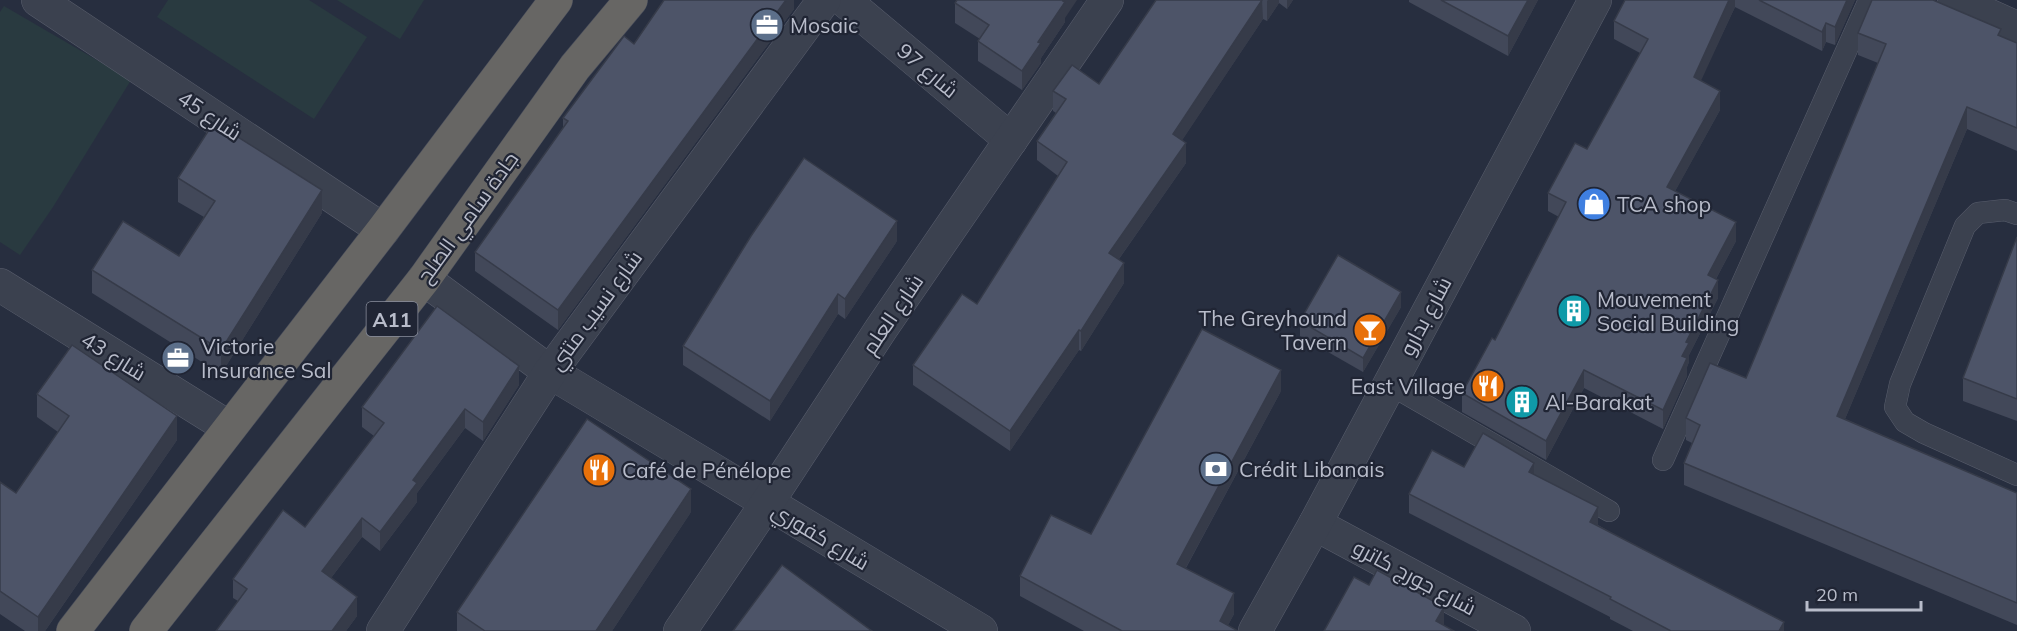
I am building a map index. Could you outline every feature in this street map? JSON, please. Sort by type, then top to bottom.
[{"type":"highway","points":[[73,631],[228,427],[383,230],[556,0]]},
{"type":"highway","name":"جادة سامي الصلح","points":[[146,631],[424,279],[575,67],[631,0]]},
{"type":"street","name":"شارع 45","points":[[38,0],[383,230]]},
{"type":"street","name":"شارع نسيب متني","points":[[383,631],[550,372],[824,0]]},
{"type":"street","name":"شارع 97","points":[[844,0],[1011,140]]},
{"type":"street","name":"شارع العلم","points":[[680,631],[768,503],[881,329],[1107,0]]},
{"type":"street","name":"شارع بدارو","points":[[1255,631],[1315,524],[1594,0]]},
{"type":"street","points":[[1953,0],[2017,28]]},
{"type":"street","name":"شارع كفوري","points":[[424,279],[550,372],[981,631]]},
{"type":"street","name":"شارع 43","points":[[0,285],[228,427]]},
{"type":"street","name":"شارع جورج كاترو","points":[[1315,524],[1514,631]]},
{"type":"lane","points":[[1663,460],[1869,0]]},
{"type":"lane","points":[[2017,214],[2005,210],[1978,213],[1965,226],[1900,384],[1895,407],[1905,422],[1924,433],[2017,475]]},
{"type":"lane","points":[[1389,384],[1609,511]]},
{"type":"shaded area","points":[[168,0],[309,0],[367,37],[314,119],[157,17]]},
{"type":"shaded area","points":[[337,0],[424,0],[400,39]]},
{"type":"shaded area","points":[[4,6],[131,80],[53,207],[20,255],[0,242],[0,12]]},
{"type":"building","points":[[664,0],[786,0],[558,310],[475,252],[568,121],[563,118],[624,36],[634,44]]},
{"type":"building","points":[[957,0],[1064,0],[1065,2],[1022,71],[978,41],[989,25],[955,3]]},
{"type":"building","points":[[1156,0],[1262,0],[1173,134],[1186,143],[1109,253],[1124,263],[1081,331],[1079,330],[1010,431],[913,365],[962,294],[977,304],[1067,162],[1037,141],[1066,99],[1053,91],[1072,65],[1099,84]]},
{"type":"building","points":[[1441,0],[1528,0],[1508,36]]},
{"type":"building","points":[[1625,0],[1729,0],[1694,77],[1720,91],[1667,187],[1736,222],[1708,275],[1718,280],[1686,342],[1689,343],[1682,356],[1687,358],[1663,410],[1584,370],[1546,441],[1462,393],[1492,338],[1495,340],[1566,202],[1548,193],[1575,143],[1587,149],[1648,39],[1614,21]]},
{"type":"building","points":[[1759,0],[1847,0],[1835,27],[1826,23],[1822,32]]},
{"type":"building","points":[[1872,0],[1933,0],[2001,29],[1998,35],[2017,43],[2017,128],[1967,107],[1837,416],[2017,493],[2017,603],[1684,463],[1700,425],[1686,418],[1710,363],[1746,378],[1886,44],[1858,33]]},
{"type":"building","points":[[214,122],[322,190],[221,350],[92,270],[123,221],[179,256],[215,201],[178,178]]},
{"type":"building","points":[[804,158],[897,221],[845,299],[838,294],[770,401],[683,346],[751,236]]},
{"type":"building","points":[[2017,237],[2017,399],[1963,378]]},
{"type":"building","points":[[1338,255],[1401,292],[1363,358],[1300,321]]},
{"type":"building","points":[[437,306],[519,366],[483,422],[465,409],[413,480],[417,483],[380,532],[362,518],[322,571],[357,597],[332,631],[216,631],[247,589],[233,579],[283,510],[305,527],[384,423],[362,407]]},
{"type":"building","points":[[1202,329],[1281,370],[1177,564],[1234,593],[1220,621],[1238,631],[1122,631],[1020,576],[1051,515],[1091,534]]},
{"type":"building","points":[[72,345],[177,416],[38,617],[0,591],[0,482],[16,493],[69,416],[37,394]]},
{"type":"building","points":[[587,419],[691,489],[596,631],[485,631],[457,612]]},
{"type":"building","points":[[1483,433],[1534,463],[1529,472],[1598,507],[1590,522],[1784,622],[1779,631],[1671,631],[1610,599],[1611,597],[1409,494],[1432,450],[1464,467]]},
{"type":"building","points":[[782,565],[872,631],[733,631]]},
{"type":"building","points":[[1377,570],[1444,607],[1436,621],[1454,631],[1324,631],[1354,577],[1369,585]]},
{"type":"place","name":"Mosaic","points":[[767,25]]},
{"type":"place","name":"TCA shop","points":[[1594,204]]},
{"type":"place","name":"Mouvement Social Building","points":[[1574,311]]},
{"type":"place","name":"The Greyhound Tavern","points":[[1370,330]]},
{"type":"place","name":"Victorie Insurance Sal","points":[[178,358]]},
{"type":"place","name":"East Village","points":[[1488,386]]},
{"type":"place","name":"Al-Barakat","points":[[1522,402]]},
{"type":"place","name":"Crédit Libanais","points":[[1216,469]]},
{"type":"place","name":"Café de Pénélope","points":[[599,470]]}]
